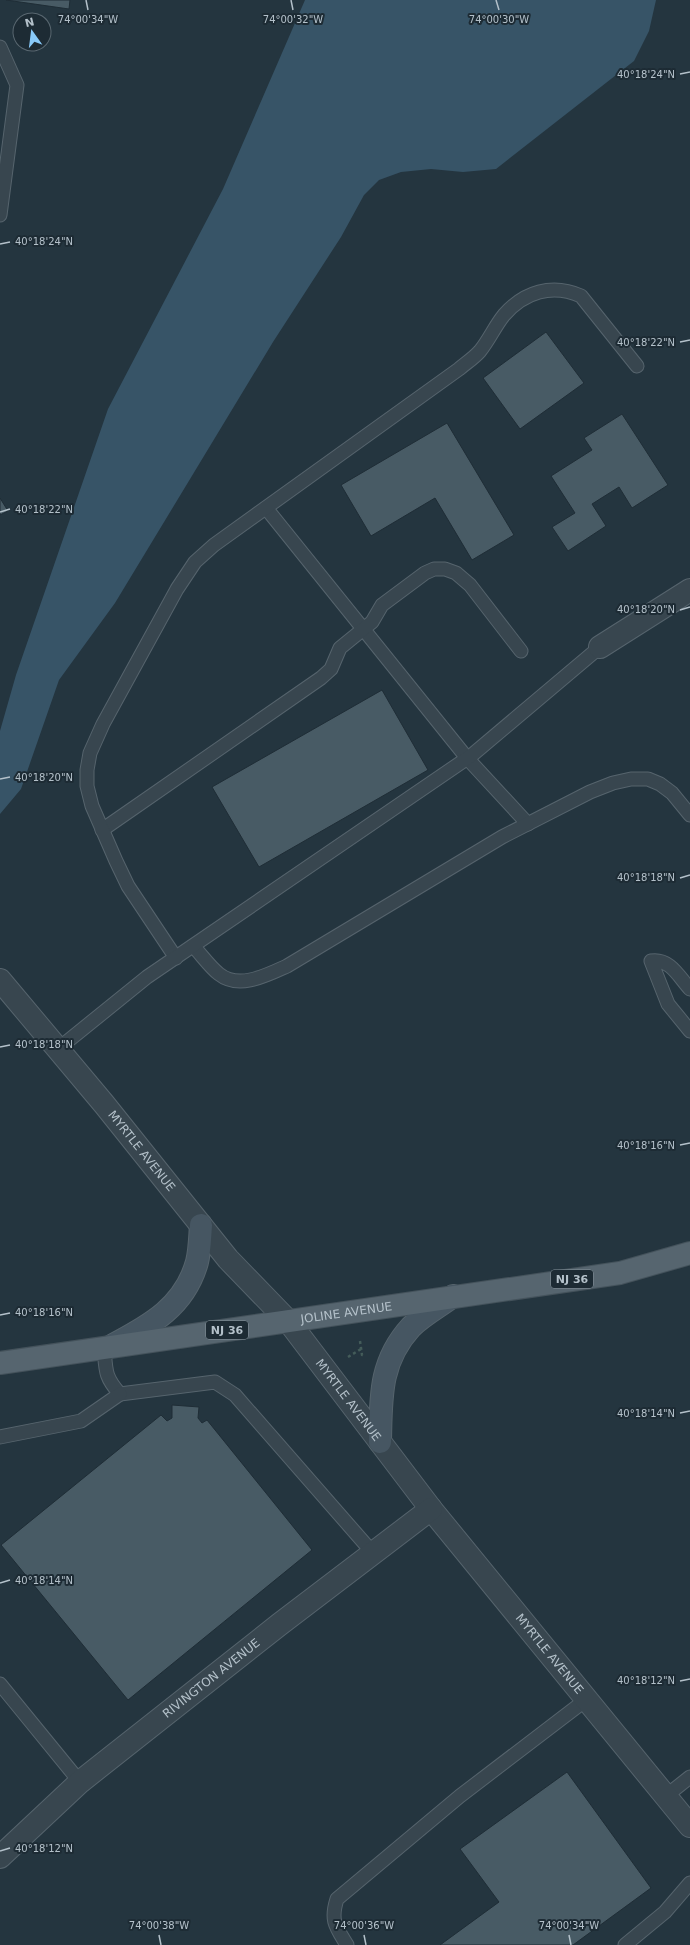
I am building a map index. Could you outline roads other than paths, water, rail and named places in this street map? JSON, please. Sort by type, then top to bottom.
[{"type":"main road","name":"JOLINE AVENUE","points":[[0,1363],[109,1346],[289,1322],[453,1296],[620,1272],[690,1253]]},
{"type":"street","points":[[600,647],[690,590]]},
{"type":"street","name":"MYRTLE AVENUE","points":[[0,980],[58,1049],[228,1259],[289,1322],[432,1509],[690,1826]]},
{"type":"street","points":[[109,1346],[145,1328],[169,1311],[182,1293],[198,1261],[201,1225]]},
{"type":"street","points":[[380,1442],[383,1378],[395,1350],[412,1326],[453,1296]]},
{"type":"street","name":"RIVINGTON AVENUE","points":[[0,1857],[80,1782],[280,1624],[432,1509]]},
{"type":"lane","points":[[0,47],[17,85],[0,215]]},
{"type":"lane","points":[[176,958],[128,886],[92,806],[88,786],[87,770],[90,753],[103,724],[177,589],[195,562],[214,545],[460,369],[479,352],[504,316],[519,302],[538,291],[554,289],[569,290],[581,296],[637,366]]},
{"type":"lane","points":[[266,508],[467,758],[528,824]]},
{"type":"lane","points":[[102,830],[321,678],[331,669],[340,648],[372,622],[382,605],[425,573],[434,569],[445,569],[456,573],[470,585],[521,651]]},
{"type":"lane","points":[[58,1049],[147,977],[467,758],[600,647]]},
{"type":"lane","points":[[193,946],[218,974],[228,979],[242,981],[262,977],[287,966],[496,841],[590,792],[613,783],[631,779],[648,779],[660,784],[672,793],[690,815]]},
{"type":"lane","points":[[690,989],[664,961],[651,962],[668,1004],[690,1031]]},
{"type":"lane","points":[[109,1346],[106,1375],[110,1383],[120,1394]]},
{"type":"lane","points":[[0,1438],[81,1421],[120,1394],[215,1382],[235,1394],[373,1553]]},
{"type":"lane","points":[[0,1684],[80,1782]]},
{"type":"lane","points":[[347,1945],[334,1924],[333,1912],[337,1899],[460,1796],[586,1699]]},
{"type":"lane","points":[[666,1796],[690,1777]]},
{"type":"lane","points":[[625,1945],[665,1912],[690,1883]]},
{"type":"water","points":[[305,0],[656,0],[649,31],[634,61],[496,169],[463,172],[431,169],[401,172],[379,180],[364,195],[341,237],[273,342],[115,603],[59,680],[21,789],[0,814],[0,731],[16,675],[108,409],[223,189]]}]
